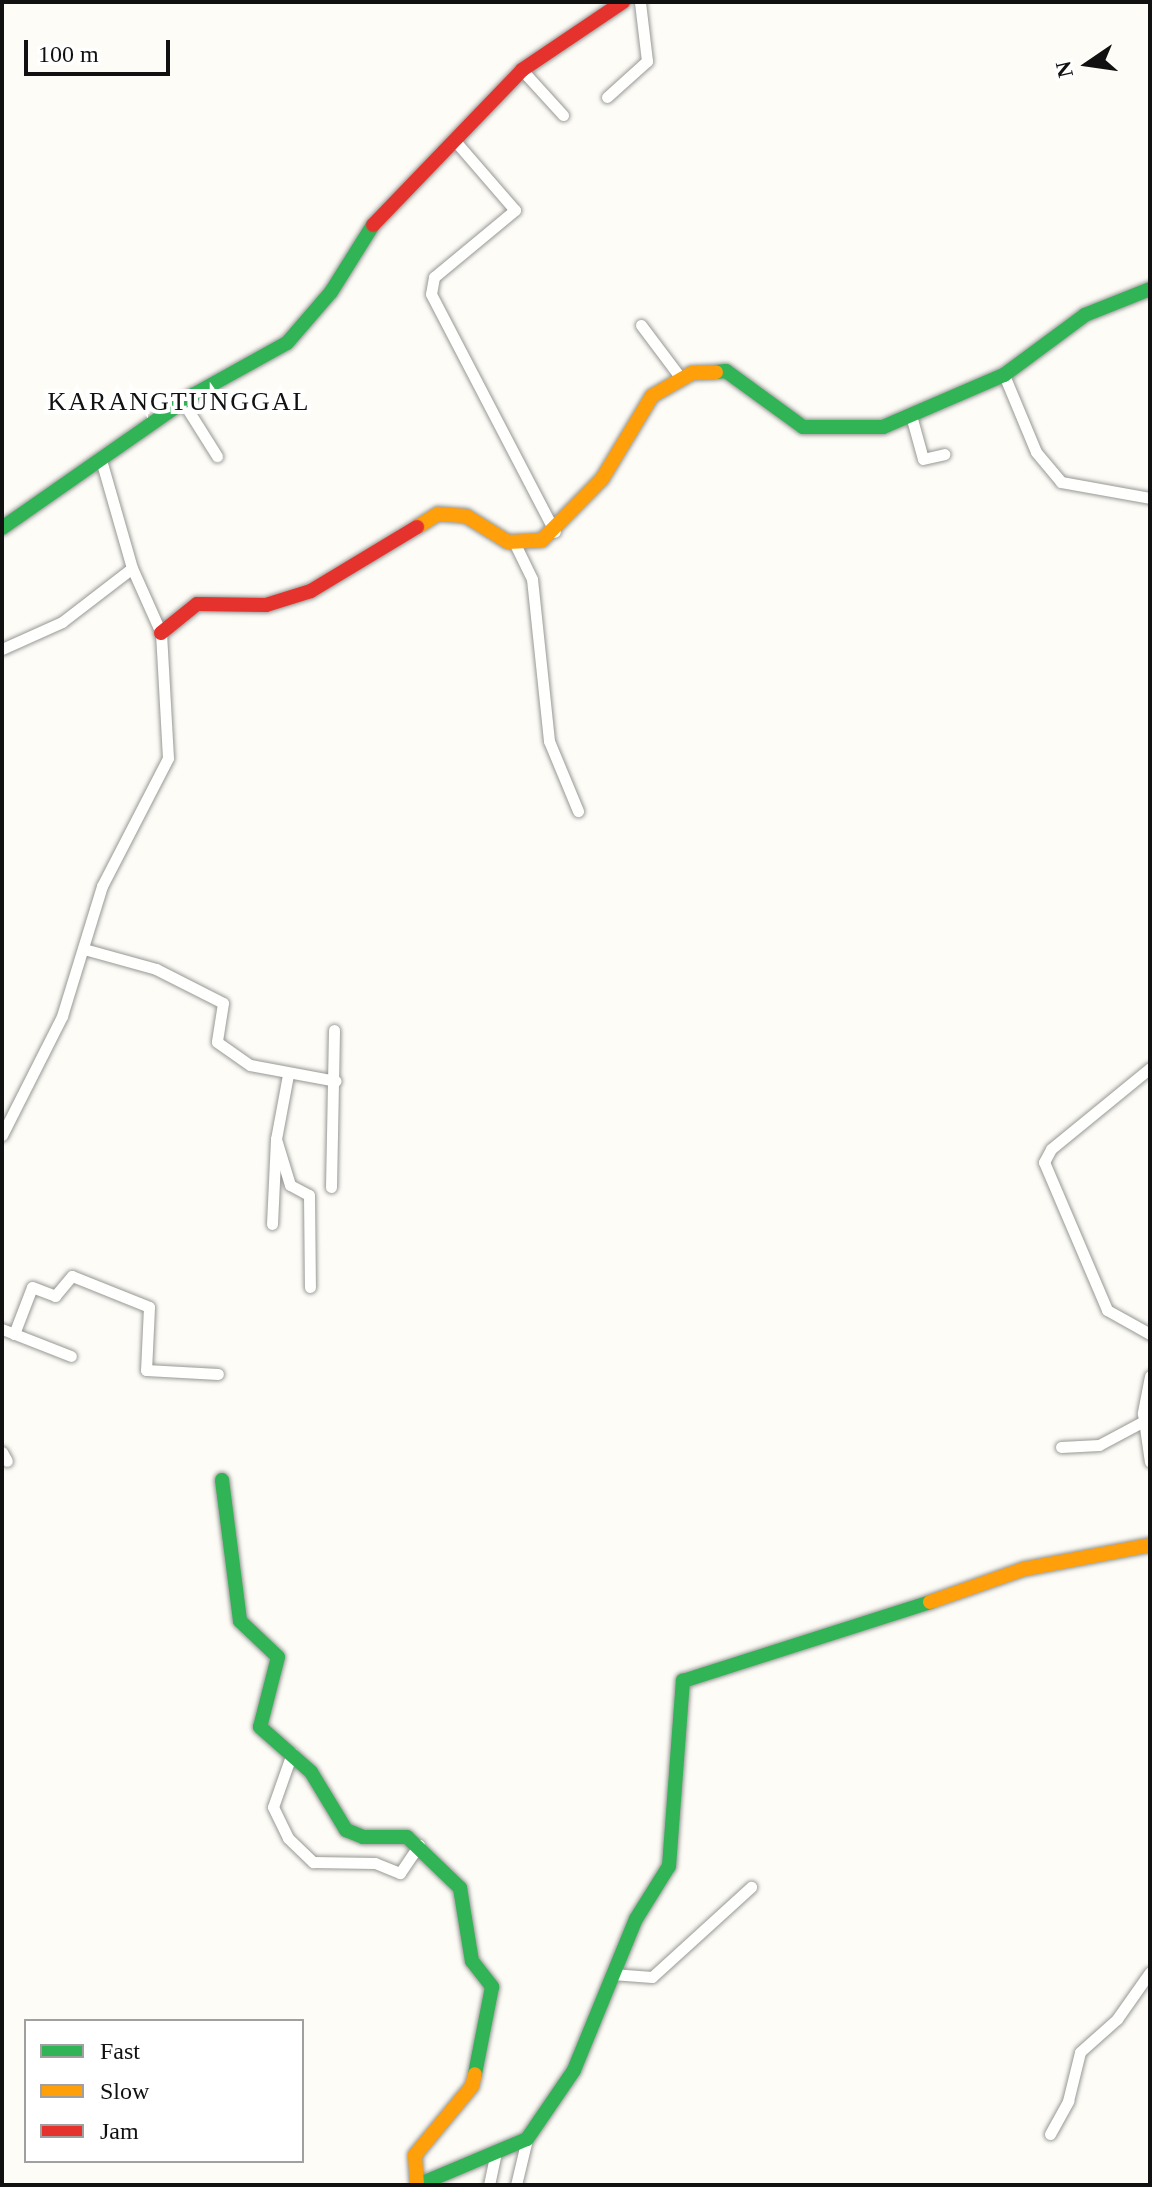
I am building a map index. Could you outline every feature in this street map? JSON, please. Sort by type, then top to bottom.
[{"type":"street","points":[[2,528],[183,402],[287,343],[331,292],[373,224],[456,142],[522,70],[623,2]]},
{"type":"street","points":[[607,97],[647,61],[640,2]]},
{"type":"street","points":[[522,70],[563,115]]},
{"type":"street","points":[[456,142],[515,210],[434,277],[431,294],[555,532]]},
{"type":"street","points":[[515,544],[555,532],[602,479],[643,408],[680,377],[726,371],[794,423],[816,429],[883,427],[912,419],[964,388],[1004,375],[1085,315],[1150,289]]},
{"type":"street","points":[[641,325],[680,377]]},
{"type":"street","points":[[1004,375],[1036,452],[1061,482],[1150,498]]},
{"type":"street","points":[[183,402],[217,456]]},
{"type":"street","points":[[912,419],[923,459],[944,454]]},
{"type":"street","points":[[2,1135],[62,1016],[112,864],[166,768],[161,633],[132,568],[101,460]]},
{"type":"street","points":[[161,633],[197,604],[266,605],[311,591],[438,514],[459,513],[515,544],[534,588],[546,729],[578,811]]},
{"type":"street","points":[[2,649],[62,622],[132,568]]},
{"type":"street","points":[[84,949],[156,969],[223,1003],[218,1044],[250,1065],[288,1075],[336,1081]]},
{"type":"street","points":[[331,1187],[336,1081],[334,1030]]},
{"type":"street","points":[[1150,1068],[1051,1149],[1044,1162],[1107,1310],[1150,1334]]},
{"type":"street","points":[[272,1224],[276,1139],[288,1075]]},
{"type":"street","points":[[276,1139],[290,1185],[310,1197],[310,1287]]},
{"type":"street","points":[[71,1356],[8,1332],[32,1287],[56,1296],[72,1276],[148,1305],[146,1370],[218,1374]]},
{"type":"street","points":[[1150,1376],[1144,1421],[1150,1462]]},
{"type":"street","points":[[1061,1447],[1099,1445],[1144,1421]]},
{"type":"street","points":[[222,1480],[240,1621],[278,1657],[259,1717],[272,1738],[292,1753],[346,1830],[368,1837],[395,1834],[419,1845],[464,1893],[472,1961],[490,1983],[492,1996],[472,2086],[415,2155],[417,2185],[527,2139]]},
{"type":"street","points":[[516,2185],[527,2139],[574,2070],[612,1974],[672,1856],[677,1696],[683,1681],[827,1639],[1024,1569],[1150,1545]]},
{"type":"street","points":[[292,1753],[273,1807],[288,1838],[313,1862],[375,1863],[399,1874],[419,1845]]},
{"type":"street","points":[[612,1974],[652,1977],[751,1887]]},
{"type":"street","points":[[1050,2134],[1068,2101],[1080,2052],[1117,2019],[1150,1972]]},
{"type":"street","points":[[489,2185],[496,2153]]},
{"type":"traffic: fast","points":[[2,528],[193,395],[287,343],[331,292],[373,225]]},
{"type":"traffic: fast","points":[[716,372],[726,371],[803,427],[883,427],[1004,375],[1085,315],[1150,289]]},
{"type":"traffic: fast","points":[[222,1480],[240,1621],[278,1657],[260,1727],[311,1772],[346,1830],[363,1837],[407,1837],[460,1888],[472,1961],[492,1987],[475,2074]]},
{"type":"traffic: fast","points":[[418,2185],[527,2139],[574,2070],[636,1919],[669,1866],[683,1681],[930,1602]]},
{"type":"traffic: slow","points":[[417,527],[438,514],[466,516],[508,542],[542,540],[602,479],[652,396],[692,373],[716,372]]},
{"type":"traffic: slow","points":[[930,1602],[1024,1569],[1150,1545]]},
{"type":"traffic: slow","points":[[417,2185],[415,2155],[472,2086],[475,2074]]},
{"type":"traffic: jam","points":[[373,225],[522,70],[623,2]]},
{"type":"traffic: jam","points":[[161,633],[197,604],[266,605],[311,591],[417,527]]},
{"type":"district","name":"KARANGTUNGGAL","points":[[179,402]]}]
